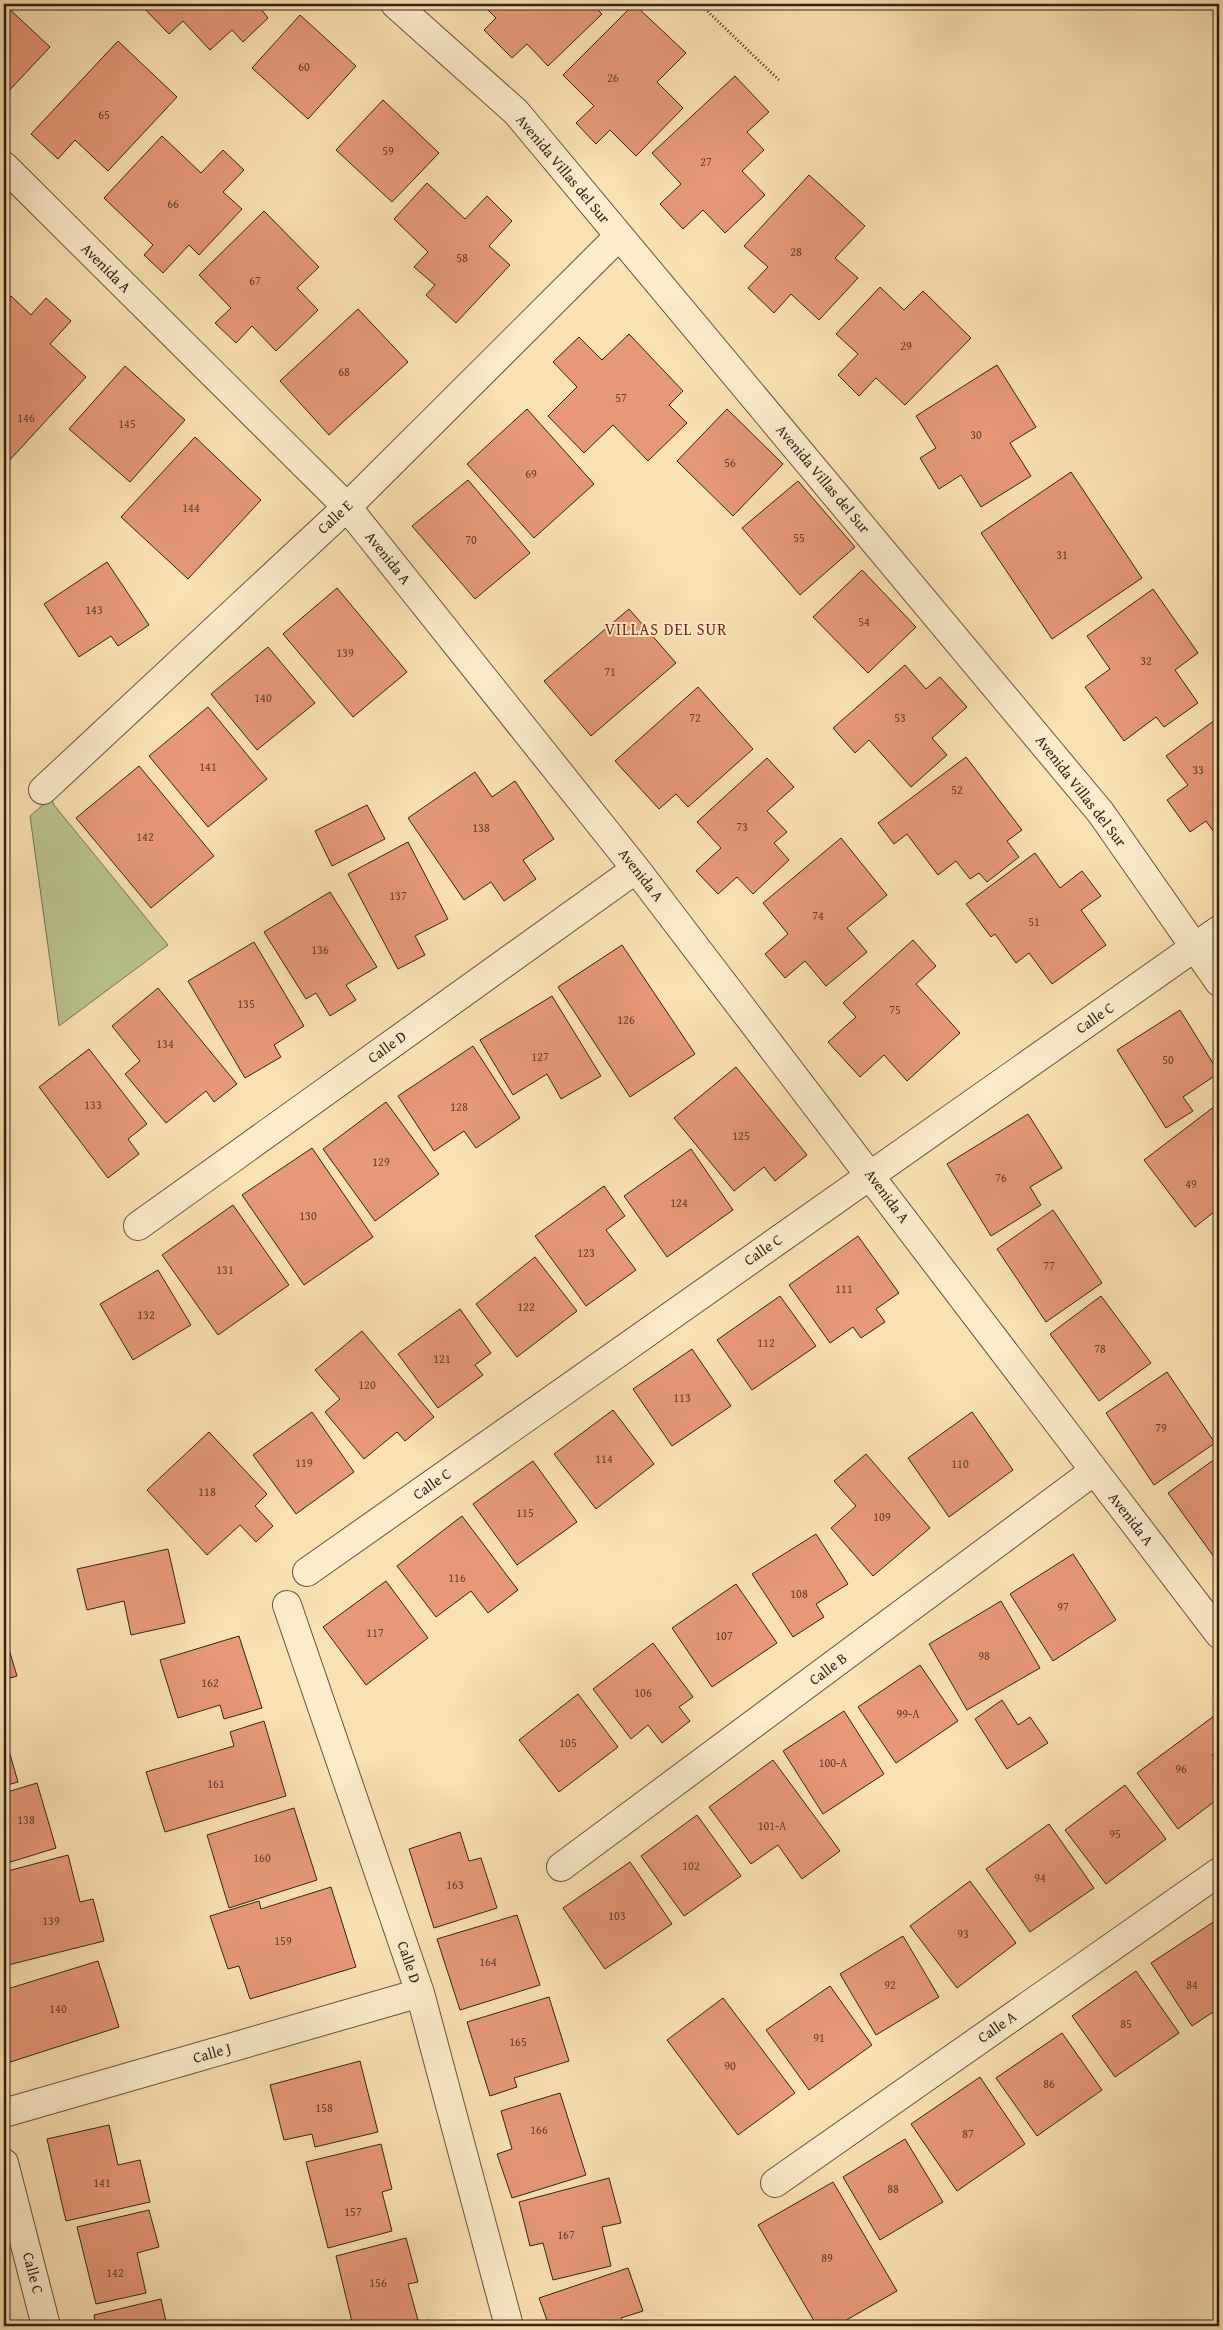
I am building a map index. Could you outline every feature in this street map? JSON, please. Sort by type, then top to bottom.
[{"type":"street","name":"Avenida Villas del Sur","points":[[396,4],[516,112],[1101,813],[1219,982]]},
{"type":"street","name":"Avenida A","points":[[4,166],[347,507],[636,869],[871,1174],[1219,1634]]},
{"type":"street","name":"Calle E","points":[[43,790],[347,507],[619,236]]},
{"type":"street","name":"Calle D","points":[[138,1226],[636,869]]},
{"type":"street","name":"Calle C","points":[[307,1572],[1219,930]]},
{"type":"street","name":"Calle B","points":[[560,1867],[1094,1471]]},
{"type":"street","name":"Calle D","points":[[287,1606],[420,1992],[508,2326]]},
{"type":"street","name":"Calle A","points":[[774,2182],[1219,1872]]},
{"type":"street","name":"Calle J","points":[[4,2114],[420,1992]]},
{"type":"street","name":"Calle C","points":[[4,2163],[46,2326]]},
{"type":"path","points":[[700,4],[779,80]]},
{"type":"green space","points":[[51,798],[54,805],[168,945],[59,1026],[30,816]]},
{"type":"building","points":[[4,4],[50,47],[4,96]]},
{"type":"building","points":[[140,4],[257,4],[268,18],[243,42],[232,30],[210,50],[183,21],[169,34]]},
{"type":"building","points":[[482,4],[592,4],[602,14],[548,66],[527,44],[512,58],[484,30],[496,18]]},
{"type":"building","points":[[634,4],[686,53],[657,82],[683,108],[636,156],[610,130],[596,144],[576,123],[594,106],[563,75]]},
{"type":"building","points":[[300,15],[356,66],[308,119],[252,68]]},
{"type":"building","points":[[118,41],[177,97],[108,171],[75,140],[58,159],[31,134]]},
{"type":"building","points":[[735,76],[769,112],[747,132],[764,150],[742,171],[765,195],[725,233],[703,210],[683,229],[660,204],[681,184],[652,153]]},
{"type":"building","points":[[383,100],[439,153],[392,202],[336,150]]},
{"type":"building","points":[[162,136],[201,173],[223,150],[244,170],[223,192],[242,209],[199,255],[189,245],[163,273],[144,255],[153,245],[104,198]]},
{"type":"building","points":[[809,175],[865,226],[835,258],[858,278],[819,320],[791,294],[774,313],[748,288],[768,267],[744,246]]},
{"type":"building","points":[[427,183],[465,219],[487,196],[512,221],[489,246],[510,265],[456,323],[426,295],[435,285],[414,267],[428,252],[394,219]]},
{"type":"building","points":[[264,211],[319,267],[297,288],[318,310],[276,351],[252,326],[236,343],[215,323],[231,308],[199,275]]},
{"type":"building","points":[[880,287],[904,310],[923,291],[971,338],[905,405],[876,378],[859,396],[838,375],[858,354],[836,334]]},
{"type":"building","points":[[11,296],[31,315],[46,298],[71,321],[50,344],[86,377],[8,462],[4,458],[4,304]]},
{"type":"building","points":[[358,309],[408,362],[329,435],[280,381]]},
{"type":"building","points":[[629,334],[683,391],[669,405],[687,423],[648,461],[613,425],[584,453],[548,416],[577,387],[553,362],[579,337],[602,360]]},
{"type":"building","points":[[997,365],[1036,427],[1010,443],[1031,476],[981,507],[961,475],[939,489],[920,458],[936,448],[916,416]]},
{"type":"building","points":[[125,366],[185,420],[130,482],[69,429]]},
{"type":"building","points":[[527,409],[594,484],[534,538],[467,464]]},
{"type":"building","points":[[727,409],[783,464],[733,516],[677,461]]},
{"type":"building","points":[[195,437],[261,500],[188,579],[121,517]]},
{"type":"building","points":[[1071,472],[1142,578],[1052,639],[981,533]]},
{"type":"building","points":[[468,480],[530,553],[475,599],[412,526]]},
{"type":"building","points":[[798,481],[855,547],[800,595],[742,528]]},
{"type":"building","points":[[107,562],[149,625],[118,646],[111,636],[79,657],[44,604]]},
{"type":"building","points":[[862,570],[916,627],[868,673],[813,617]]},
{"type":"building","points":[[337,588],[407,672],[353,717],[283,634]]},
{"type":"building","points":[[1153,589],[1198,653],[1175,670],[1198,703],[1164,727],[1156,717],[1124,741],[1085,687],[1110,669],[1087,636]]},
{"type":"building","points":[[629,609],[676,663],[591,736],[544,681]]},
{"type":"building","points":[[268,647],[315,703],[257,750],[211,694]]},
{"type":"building","points":[[905,665],[926,689],[940,677],[967,707],[932,738],[947,755],[911,787],[869,740],[855,753],[833,728]]},
{"type":"building","points":[[698,687],[753,749],[688,807],[676,794],[659,809],[615,761]]},
{"type":"building","points":[[208,707],[267,779],[208,827],[149,756]]},
{"type":"building","points":[[1219,717],[1219,839],[1206,821],[1190,832],[1167,800],[1188,785],[1166,756]]},
{"type":"building","points":[[966,757],[1022,830],[1007,841],[1019,857],[987,882],[979,873],[970,879],[956,861],[938,875],[907,834],[894,844],[878,823]]},
{"type":"building","points":[[767,758],[794,787],[767,811],[787,832],[774,843],[789,860],[753,894],[737,877],[718,894],[696,871],[721,848],[697,822]]},
{"type":"building","points":[[139,766],[214,856],[151,908],[76,818]]},
{"type":"building","points":[[475,772],[492,797],[515,781],[554,839],[523,860],[536,879],[504,901],[491,882],[464,900],[408,818]]},
{"type":"building","points":[[367,805],[385,839],[332,866],[315,831]]},
{"type":"building","points":[[841,838],[887,895],[847,928],[867,952],[826,986],[805,961],[785,978],[765,954],[788,934],[763,903]]},
{"type":"building","points":[[408,842],[448,919],[415,936],[425,955],[398,969],[348,874]]},
{"type":"building","points":[[1035,853],[1060,888],[1082,871],[1101,896],[1081,910],[1106,945],[1052,984],[1029,953],[1016,963],[995,934],[991,937],[966,904]]},
{"type":"building","points":[[330,892],[377,967],[346,985],[356,1000],[330,1016],[316,993],[306,999],[264,932]]},
{"type":"building","points":[[913,940],[936,966],[916,984],[960,1033],[907,1081],[884,1055],[860,1077],[828,1042],[856,1017],[843,1003]]},
{"type":"building","points":[[254,942],[304,1026],[274,1045],[281,1057],[245,1078],[188,981]]},
{"type":"building","points":[[622,945],[695,1054],[630,1097],[558,987]]},
{"type":"building","points":[[158,988],[237,1084],[214,1102],[206,1091],[166,1123],[125,1074],[140,1061],[112,1026]]},
{"type":"building","points":[[552,996],[601,1076],[561,1099],[547,1074],[513,1095],[480,1040]]},
{"type":"building","points":[[1180,1010],[1219,1073],[1183,1097],[1193,1111],[1166,1128],[1117,1050]]},
{"type":"building","points":[[473,1046],[520,1118],[476,1148],[464,1131],[434,1151],[398,1096]]},
{"type":"building","points":[[89,1049],[147,1124],[128,1139],[139,1154],[108,1178],[39,1087]]},
{"type":"building","points":[[736,1067],[807,1155],[775,1181],[764,1167],[734,1191],[674,1118]]},
{"type":"building","points":[[386,1102],[439,1174],[375,1221],[323,1149]]},
{"type":"building","points":[[1219,1103],[1219,1208],[1195,1227],[1144,1160]]},
{"type":"building","points":[[1028,1114],[1062,1168],[1030,1187],[1041,1205],[991,1236],[947,1164]]},
{"type":"building","points":[[312,1148],[373,1237],[304,1285],[242,1195]]},
{"type":"building","points":[[691,1149],[733,1210],[667,1257],[624,1196]]},
{"type":"building","points":[[604,1186],[625,1216],[606,1230],[636,1270],[586,1306],[535,1236]]},
{"type":"building","points":[[233,1205],[289,1285],[218,1335],[162,1255]]},
{"type":"building","points":[[1053,1210],[1102,1283],[1046,1322],[997,1249]]},
{"type":"building","points":[[858,1236],[899,1293],[876,1309],[885,1322],[861,1338],[853,1327],[830,1343],[789,1285]]},
{"type":"building","points":[[535,1257],[577,1311],[517,1357],[476,1304]]},
{"type":"building","points":[[158,1270],[191,1325],[133,1360],[100,1304]]},
{"type":"building","points":[[780,1296],[816,1346],[752,1390],[717,1340]]},
{"type":"building","points":[[1101,1296],[1151,1363],[1099,1401],[1050,1334]]},
{"type":"building","points":[[460,1309],[491,1353],[475,1365],[483,1375],[438,1408],[398,1354]]},
{"type":"building","points":[[362,1331],[434,1417],[405,1441],[397,1432],[364,1459],[325,1412],[340,1399],[315,1370]]},
{"type":"building","points":[[692,1349],[731,1406],[672,1446],[633,1389]]},
{"type":"building","points":[[1167,1372],[1215,1443],[1154,1485],[1106,1413]]},
{"type":"building","points":[[613,1410],[654,1464],[596,1509],[554,1454]]},
{"type":"building","points":[[312,1412],[354,1472],[296,1514],[253,1455]]},
{"type":"building","points":[[972,1412],[1013,1470],[949,1517],[908,1458]]},
{"type":"building","points":[[209,1432],[267,1494],[255,1506],[273,1526],[256,1542],[240,1525],[207,1555],[147,1490]]},
{"type":"building","points":[[866,1454],[930,1528],[873,1576],[831,1528],[856,1506],[834,1481]]},
{"type":"building","points":[[1219,1456],[1219,1564],[1168,1493]]},
{"type":"building","points":[[533,1461],[577,1522],[517,1565],[473,1504]]},
{"type":"building","points":[[462,1516],[518,1590],[488,1613],[471,1591],[436,1617],[397,1566]]},
{"type":"building","points":[[816,1534],[848,1584],[816,1604],[824,1617],[793,1637],[752,1574]]},
{"type":"building","points":[[168,1549],[185,1623],[131,1635],[124,1601],[87,1610],[77,1569]]},
{"type":"building","points":[[1073,1554],[1116,1620],[1053,1661],[1010,1594]]},
{"type":"building","points":[[386,1581],[428,1638],[366,1685],[323,1627]]},
{"type":"building","points":[[736,1584],[777,1643],[712,1687],[672,1628]]},
{"type":"building","points":[[1001,1601],[1040,1668],[967,1710],[929,1644]]},
{"type":"building","points":[[4,1633],[17,1676],[4,1680]]},
{"type":"building","points":[[239,1636],[262,1708],[224,1719],[220,1705],[178,1718],[160,1660]]},
{"type":"building","points":[[653,1643],[693,1697],[679,1707],[690,1721],[662,1743],[648,1725],[631,1739],[593,1689]]},
{"type":"building","points":[[920,1665],[958,1721],[896,1763],[858,1707]]},
{"type":"building","points":[[578,1694],[618,1747],[559,1792],[519,1740]]},
{"type":"building","points":[[1002,1700],[1018,1725],[1030,1717],[1048,1743],[1007,1769],[975,1719]]},
{"type":"building","points":[[844,1711],[884,1774],[823,1814],[783,1751]]},
{"type":"building","points":[[1214,1716],[1219,1724],[1219,1750],[1212,1755],[1219,1765],[1219,1798],[1178,1829],[1137,1773]]},
{"type":"building","points":[[264,1721],[286,1796],[165,1832],[146,1772],[234,1746],[230,1732]]},
{"type":"building","points":[[4,1734],[18,1782],[4,1786]]},
{"type":"building","points":[[773,1760],[840,1851],[802,1879],[778,1845],[751,1864],[709,1807]]},
{"type":"building","points":[[37,1783],[56,1848],[4,1864],[4,1793]]},
{"type":"building","points":[[1125,1785],[1166,1839],[1106,1884],[1065,1830]]},
{"type":"building","points":[[294,1808],[317,1880],[229,1908],[207,1835]]},
{"type":"building","points":[[697,1815],[741,1876],[684,1916],[641,1856]]},
{"type":"building","points":[[1049,1824],[1094,1888],[1030,1932],[986,1869]]},
{"type":"building","points":[[460,1832],[469,1861],[481,1858],[497,1908],[434,1928],[409,1849]]},
{"type":"building","points":[[68,1855],[80,1902],[93,1899],[104,1941],[4,1966],[4,1872]]},
{"type":"building","points":[[630,1862],[672,1924],[605,1969],[563,1908]]},
{"type":"building","points":[[970,1881],[1016,1943],[957,1988],[910,1926]]},
{"type":"building","points":[[331,1887],[356,1967],[250,1999],[239,1966],[228,1969],[210,1916],[259,1901],[261,1909]]},
{"type":"building","points":[[517,1915],[540,1985],[460,2010],[437,1939]]},
{"type":"building","points":[[1218,1919],[1219,2008],[1192,2026],[1151,1963]]},
{"type":"building","points":[[903,1936],[939,1997],[876,2035],[840,1974]]},
{"type":"building","points":[[98,1961],[119,2027],[4,2064],[4,1990]]},
{"type":"building","points":[[1136,1971],[1179,2033],[1115,2077],[1072,2016]]},
{"type":"building","points":[[830,1986],[872,2045],[809,2090],[766,2030]]},
{"type":"building","points":[[549,1997],[569,2061],[514,2078],[517,2087],[490,2096],[467,2022]]},
{"type":"building","points":[[723,1998],[795,2093],[738,2135],[667,2040]]},
{"type":"building","points":[[1062,2033],[1102,2090],[1037,2136],[996,2078]]},
{"type":"building","points":[[360,2061],[378,2132],[315,2147],[312,2134],[284,2140],[270,2085]]},
{"type":"building","points":[[980,2077],[1025,2144],[957,2191],[911,2124]]},
{"type":"building","points":[[560,2093],[586,2175],[512,2198],[497,2154],[512,2149],[501,2111]]},
{"type":"building","points":[[109,2125],[118,2165],[140,2160],[150,2202],[66,2221],[47,2139]]},
{"type":"building","points":[[905,2139],[943,2202],[880,2240],[843,2177]]},
{"type":"building","points":[[381,2144],[392,2189],[382,2192],[392,2231],[328,2248],[306,2162]]},
{"type":"building","points":[[609,2178],[621,2223],[602,2227],[611,2266],[553,2280],[543,2243],[530,2246],[519,2202]]},
{"type":"building","points":[[833,2182],[897,2291],[836,2326],[817,2326],[758,2225]]},
{"type":"building","points":[[149,2210],[159,2247],[137,2253],[146,2293],[96,2304],[77,2227]]},
{"type":"building","points":[[406,2238],[418,2282],[408,2284],[418,2320],[392,2326],[353,2326],[336,2256]]},
{"type":"building","points":[[628,2268],[643,2311],[621,2318],[624,2326],[549,2326],[539,2298]]},
{"type":"building","points":[[161,2299],[167,2326],[96,2326],[94,2315]]},
{"type":"building","points":[[429,2320],[430,2326],[403,2326]]},
{"type":"district","name":"VILLAS DEL SUR","points":[[666,629]]}]
